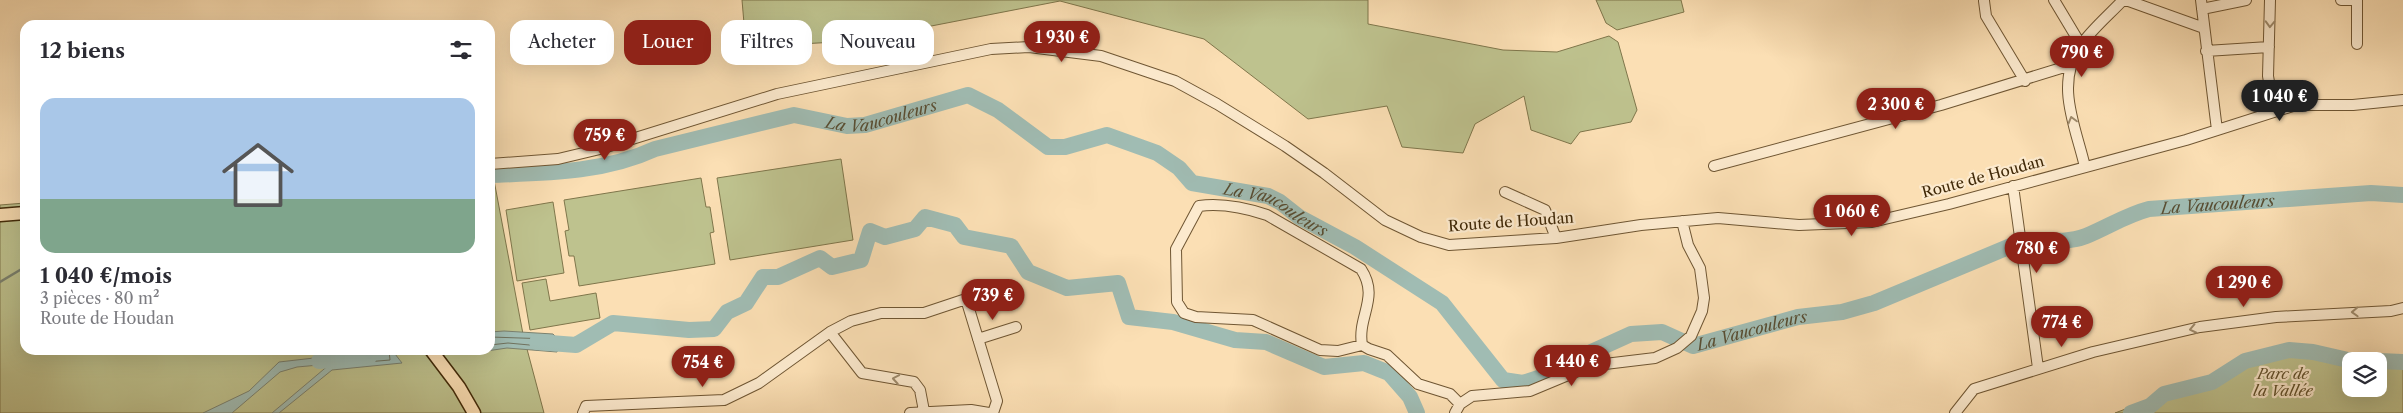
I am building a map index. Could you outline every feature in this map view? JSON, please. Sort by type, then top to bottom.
[{"type":"main road","points":[[0,215],[20,214]]},
{"type":"main road","points":[[435,355],[459,387],[474,413]]},
{"type":"street","points":[[2054,0],[2081,45]]},
{"type":"street","points":[[2085,167],[2068,104],[2071,65],[2081,45],[2125,0],[2204,28]]},
{"type":"street","points":[[2217,130],[2206,51],[2202,4],[2246,0]]},
{"type":"street","points":[[2270,0],[2268,76],[2274,111]]},
{"type":"street","points":[[2341,0],[2357,0],[2356,44]]},
{"type":"street","points":[[1984,1],[1986,16],[2025,81]]},
{"type":"street","name":"Route de Houdan","points":[[495,164],[558,159],[600,150],[778,94],[991,49],[1030,47],[1102,56],[1130,64],[1175,81],[1224,108],[1285,146],[1385,220],[1421,237],[1450,245],[1556,238],[1718,218],[1799,225],[1856,224],[1949,204],[2217,130],[2296,105],[2313,103],[2353,105],[2403,100]]},
{"type":"street","points":[[2206,51],[2269,47]]},
{"type":"street","points":[[1714,166],[2025,81],[2071,65]]},
{"type":"street","points":[[2014,186],[2038,368]]},
{"type":"street","points":[[1504,192],[1545,210],[1556,238]]},
{"type":"street","points":[[1362,345],[1338,350],[1320,350],[1253,320],[1196,317],[1184,313],[1177,302],[1176,250],[1199,206],[1212,204],[1267,215],[1361,270],[1368,280],[1370,292],[1360,334],[1362,345],[1369,350],[1387,355],[1418,384],[1450,394],[1457,408],[1472,396],[1530,392],[1578,371],[1605,364],[1656,358],[1677,348],[1691,336],[1702,311],[1704,298],[1704,284],[1700,268],[1688,246],[1682,221]]},
{"type":"street","points":[[583,413],[586,406],[724,400],[759,383],[830,332],[851,321],[881,313],[924,313],[966,298],[997,401],[993,413]]},
{"type":"street","points":[[1955,413],[1974,389],[2093,352],[2210,326],[2276,316],[2391,311],[2403,308]]},
{"type":"street","points":[[978,340],[1016,327]]},
{"type":"street","points":[[830,332],[862,373],[914,382],[920,390],[924,411]]},
{"type":"street","points":[[910,413],[971,410],[989,413]]},
{"type":"green space","points":[[742,0],[1368,0],[1368,24],[1503,50],[1557,52],[1609,36],[1618,42],[1637,110],[1631,122],[1580,132],[1571,144],[1531,130],[1524,96],[1475,124],[1463,153],[1402,147],[1387,106],[1308,119],[1204,39],[1060,1],[934,25],[934,20],[822,20],[822,43],[812,43],[812,20],[744,20]]},
{"type":"green space","points":[[1596,0],[1681,0],[1684,12],[1617,30],[1606,23]]},
{"type":"green space","points":[[841,159],[853,240],[730,260],[717,178]]},
{"type":"green space","points":[[701,178],[706,207],[710,207],[714,232],[710,233],[715,264],[579,286],[574,256],[569,256],[565,231],[569,230],[564,200]]},
{"type":"green space","points":[[495,186],[523,334],[544,413],[0,413],[0,205],[20,203],[20,355],[495,355]]},
{"type":"green space","points":[[553,202],[564,273],[517,281],[506,210]]},
{"type":"green space","points":[[546,279],[550,301],[596,293],[600,318],[530,330],[522,283]]},
{"type":"green space","name":"Parc de la Vallée","points":[[2278,351],[2342,355],[2342,397],[2387,397],[2387,358],[2403,359],[2403,413],[2115,413]]},
{"type":"water","points":[[495,332],[553,334],[560,341],[557,352],[507,348],[495,350]]},
{"type":"water","points":[[340,355],[341,361],[358,355],[396,355],[402,363],[332,370],[279,413],[272,413],[330,364],[297,367],[280,372],[232,413],[203,413],[249,391],[279,362]]},
{"type":"waterway","name":"La Vaucouleurs","points":[[495,175],[553,172],[595,167],[615,163],[655,149],[794,115],[847,126],[865,125],[968,95],[998,110],[1048,147],[1065,147],[1107,135],[1157,153],[1179,168],[1192,183],[1268,196],[1280,202],[1299,217],[1355,247],[1442,303],[1503,380],[1523,383],[1547,375],[1567,363],[1631,334],[1662,332],[1693,346],[1798,317],[1842,312],[1874,303],[2018,243]]},
{"type":"waterway","name":"La Vaucouleurs","points":[[2039,240],[2063,241],[2080,238],[2133,214],[2149,209],[2371,193],[2403,195]]},
{"type":"waterway","name":"La Vaucouleurs","points":[[537,342],[576,345],[613,323],[689,330],[714,329],[727,312],[746,303],[763,277],[778,277],[820,258],[832,267],[861,260],[870,231],[885,237],[915,229],[925,217],[955,225],[964,237],[1011,246],[1028,272],[1067,288],[1118,283],[1129,317],[1173,322],[1235,340],[1266,342],[1324,367],[1364,363],[1389,373],[1410,397],[1417,413]]},
{"type":"waterway","points":[[0,282],[20,270]]},
{"type":"waterway","name":"La Vaucouleurs","points":[[2131,413],[2150,406],[2164,394],[2212,382],[2245,361],[2289,350],[2313,352],[2342,359]]},
{"type":"waterway","name":"La Vaucouleurs","points":[[319,361],[369,357]]},
{"type":"waterway","name":"La Vaucouleurs","points":[[2387,361],[2403,362]]}]
